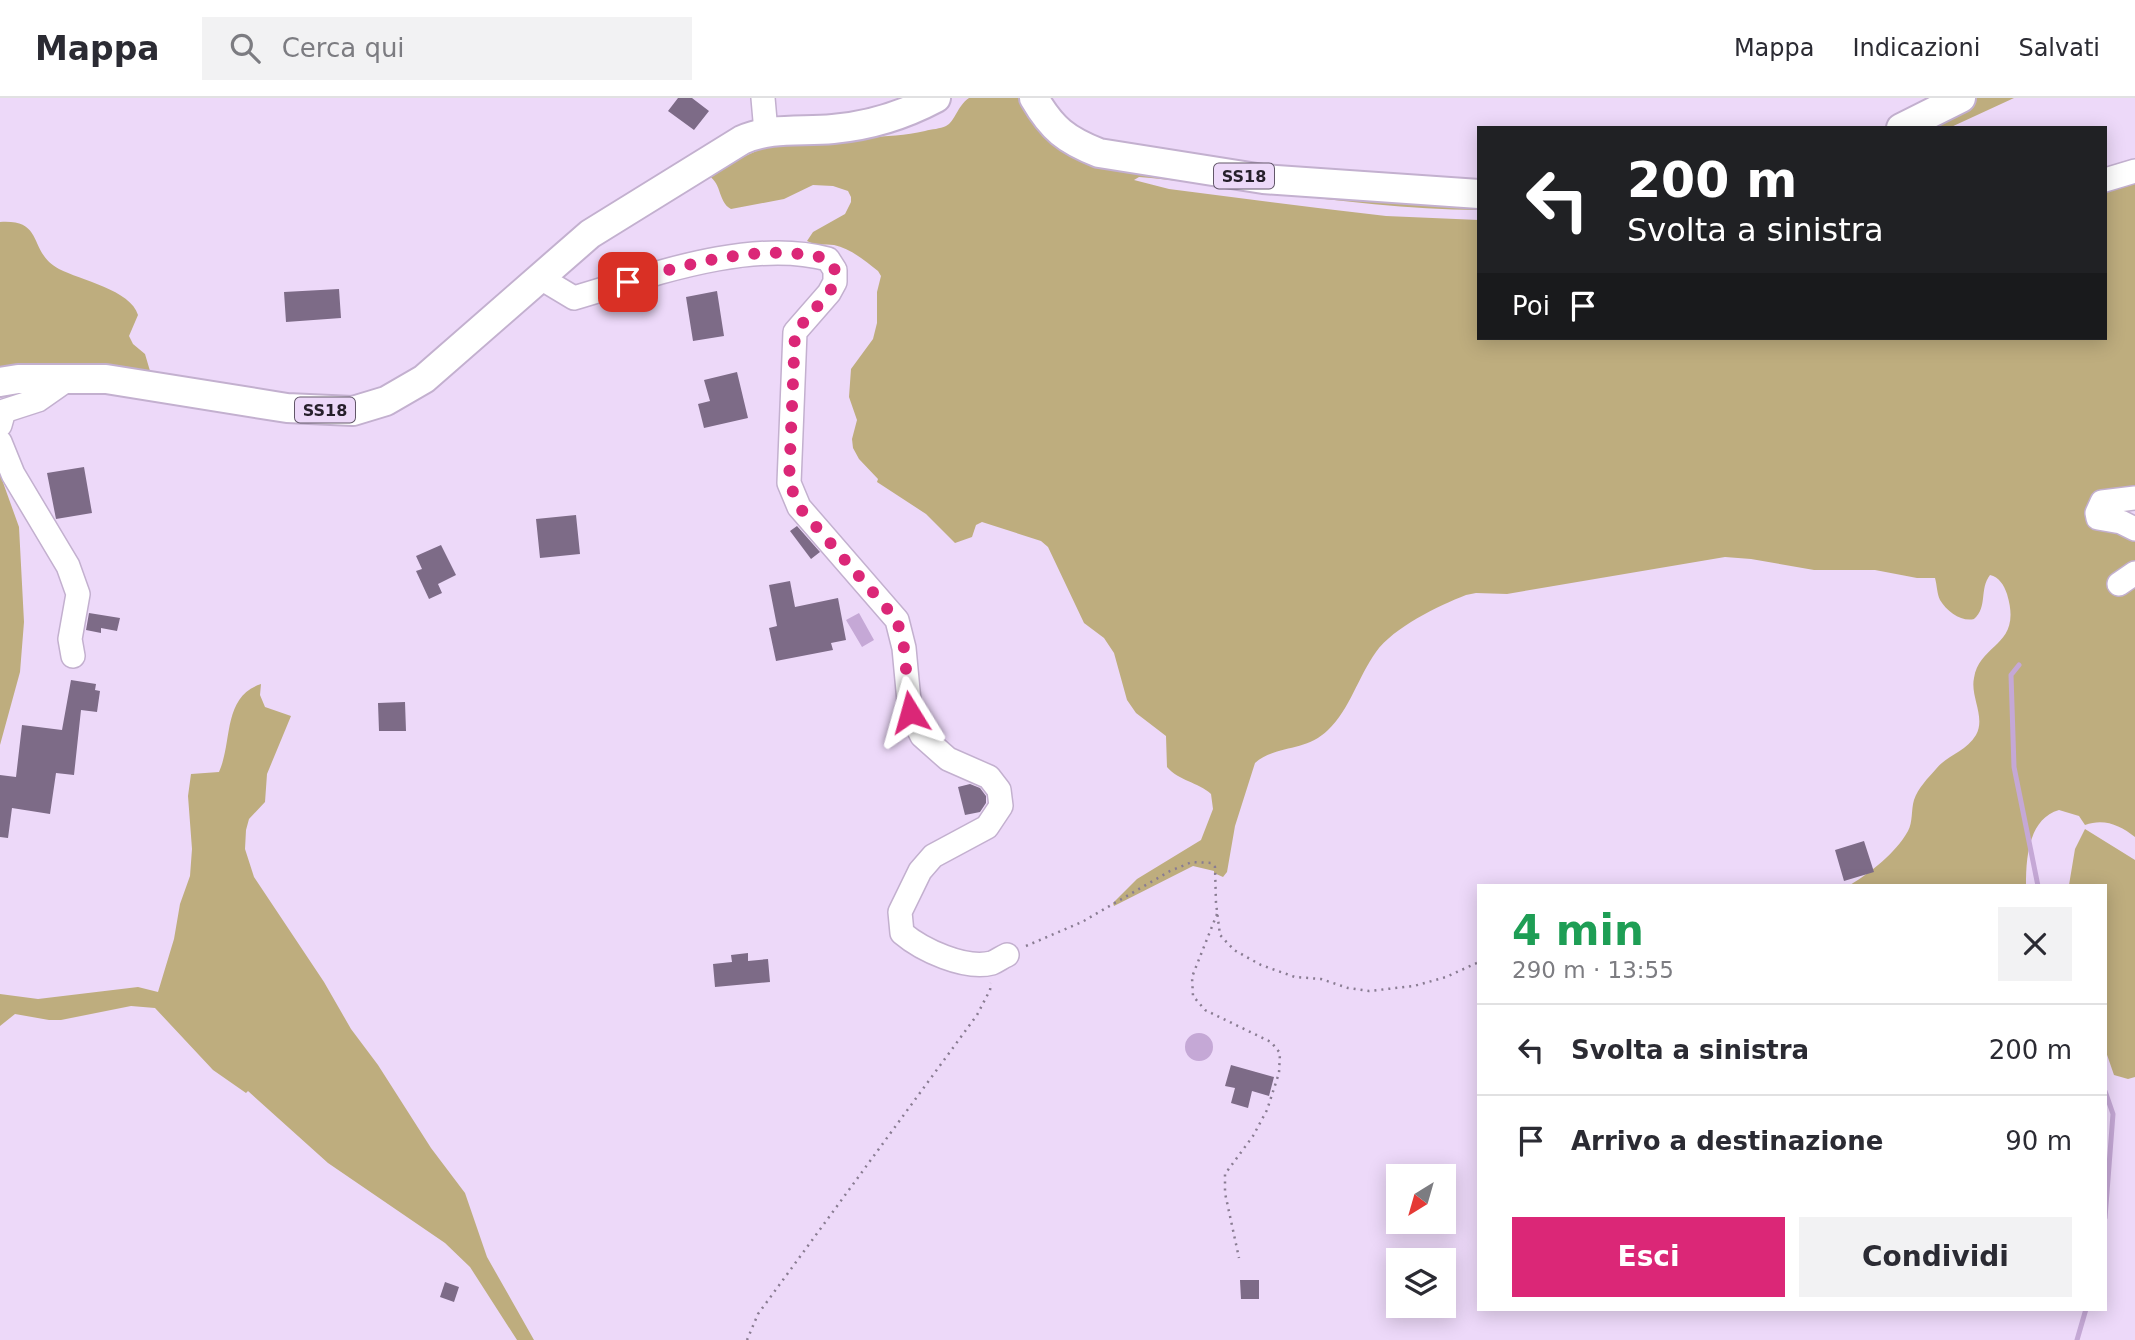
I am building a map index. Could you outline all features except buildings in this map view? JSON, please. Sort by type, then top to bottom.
[{"type":"main road","name":"SS18","points":[[0,382],[18,379],[106,379],[287,408],[353,411],[386,401],[424,379],[590,234],[742,140],[766,132],[846,127],[914,110],[936,98]]},
{"type":"main road","name":"SS18","points":[[1034,98],[1057,131],[1074,144],[1099,153],[1264,179],[1477,194]]},
{"type":"main road","points":[[1905,126],[1961,98]]},
{"type":"street","points":[[763,98],[766,132]]},
{"type":"street","points":[[2107,179],[2135,171]]},
{"type":"street","points":[[540,277],[574,298],[696,261],[770,254],[828,259],[835,270],[835,282],[829,293],[795,332],[789,482],[799,507],[897,620],[904,648],[910,712],[922,736],[948,759],[989,777],[999,790],[1001,806],[987,827],[933,856],[920,872],[900,912],[902,933],[914,943],[970,964],[999,959]]},
{"type":"street","points":[[0,425],[4,411],[38,400],[68,379]]},
{"type":"street","points":[[0,442],[13,474],[68,566],[78,594],[70,639],[73,656]]},
{"type":"street","points":[[2135,498],[2102,502],[2097,513],[2098,518],[2121,522],[2135,529]]},
{"type":"path","points":[[747,1340],[758,1314],[977,1015],[990,990],[999,959],[1082,922],[1170,871],[1192,862],[1211,863],[1215,867],[1220,935],[1234,950],[1261,965],[1295,977],[1321,979],[1348,988],[1369,991],[1414,986],[1446,977],[1477,963]]},
{"type":"path","points":[[1217,914],[1192,977],[1194,996],[1205,1010],[1271,1041],[1280,1053],[1279,1073],[1267,1110],[1253,1136],[1225,1174],[1225,1193],[1239,1258]]},
{"type":"shaded area","points":[[969,98],[1024,98],[1050,133],[1369,200],[1427,205],[1477,204],[1477,210],[1438,209],[1315,198],[1151,178],[1139,177],[1134,180],[1169,189],[1386,216],[1477,220],[1477,340],[2107,340],[2107,187],[2135,175],[2135,495],[2105,502],[2135,527],[2135,837],[2112,824],[2099,822],[2085,825],[2079,816],[2059,810],[2041,822],[2035,831],[2028,852],[2026,884],[1851,884],[1889,855],[1903,839],[1910,827],[1914,800],[1921,787],[1940,764],[1967,746],[1976,735],[1979,714],[1974,678],[1978,666],[2005,634],[2009,624],[2010,611],[2006,591],[1999,580],[1990,575],[1981,609],[1974,619],[1969,620],[1955,615],[1943,604],[1935,578],[1917,578],[1875,570],[1814,570],[1725,557],[1507,594],[1476,593],[1417,618],[1394,634],[1376,652],[1348,703],[1328,730],[1310,742],[1272,753],[1255,763],[1235,826],[1227,872],[1223,877],[1214,871],[1193,866],[1114,906],[1113,903],[1137,879],[1201,840],[1213,809],[1211,794],[1167,767],[1166,736],[1136,713],[1127,700],[1114,653],[1104,638],[1084,623],[1048,547],[1041,541],[982,522],[976,525],[972,537],[955,543],[926,514],[877,482],[878,479],[859,459],[852,439],[857,420],[849,397],[851,369],[873,339],[881,276],[868,263],[846,249],[807,241],[813,232],[845,214],[851,202],[848,191],[833,186],[813,185],[784,199],[731,209],[709,176],[757,151],[794,140],[910,134],[941,128],[952,121]]},
{"type":"shaded area","points":[[1974,98],[2014,98],[1953,126],[1919,126]]},
{"type":"shaded area","points":[[0,222],[14,222],[24,226],[35,238],[49,262],[59,269],[126,299],[138,315],[129,336],[133,344],[145,354],[150,371],[107,367],[0,374]]},
{"type":"shaded area","points":[[0,474],[19,527],[24,622],[20,672],[0,745]]},
{"type":"shaded area","points":[[859,613],[874,640],[862,647],[846,620]]},
{"type":"shaded area","points":[[261,684],[260,695],[265,707],[291,716],[267,774],[265,802],[249,819],[246,830],[245,849],[254,877],[324,982],[351,1029],[378,1065],[431,1148],[465,1193],[487,1257],[534,1340],[517,1340],[470,1267],[445,1243],[328,1163],[248,1091],[246,1093],[213,1070],[155,1008],[131,1006],[61,1020],[15,1014],[0,1026],[0,994],[38,999],[138,987],[158,992],[174,939],[180,904],[190,876],[192,849],[188,796],[191,774],[219,772],[234,709],[249,690]]},
{"type":"shaded area","points":[[2085,829],[2135,860],[2135,1077],[2128,1079],[2114,1075],[2107,1055],[2107,884],[2069,884],[2075,849]]},
{"type":"shaded area","points":[[1199,1033],[1209,1037],[1213,1047],[1209,1057],[1199,1061],[1189,1057],[1185,1047],[1189,1037]]},
{"type":"waterway","points":[[2019,665],[2011,675],[2014,767],[2038,884]]},
{"type":"waterway","points":[[2107,1097],[2113,1114],[2107,1192]]},
{"type":"waterway","points":[[2077,1340],[2085,1311]]},
{"type":"route","points":[[628,282],[696,261],[770,254],[828,259],[835,270],[835,282],[820,305],[795,332],[789,482],[799,507],[897,620],[904,648],[910,712]]}]
